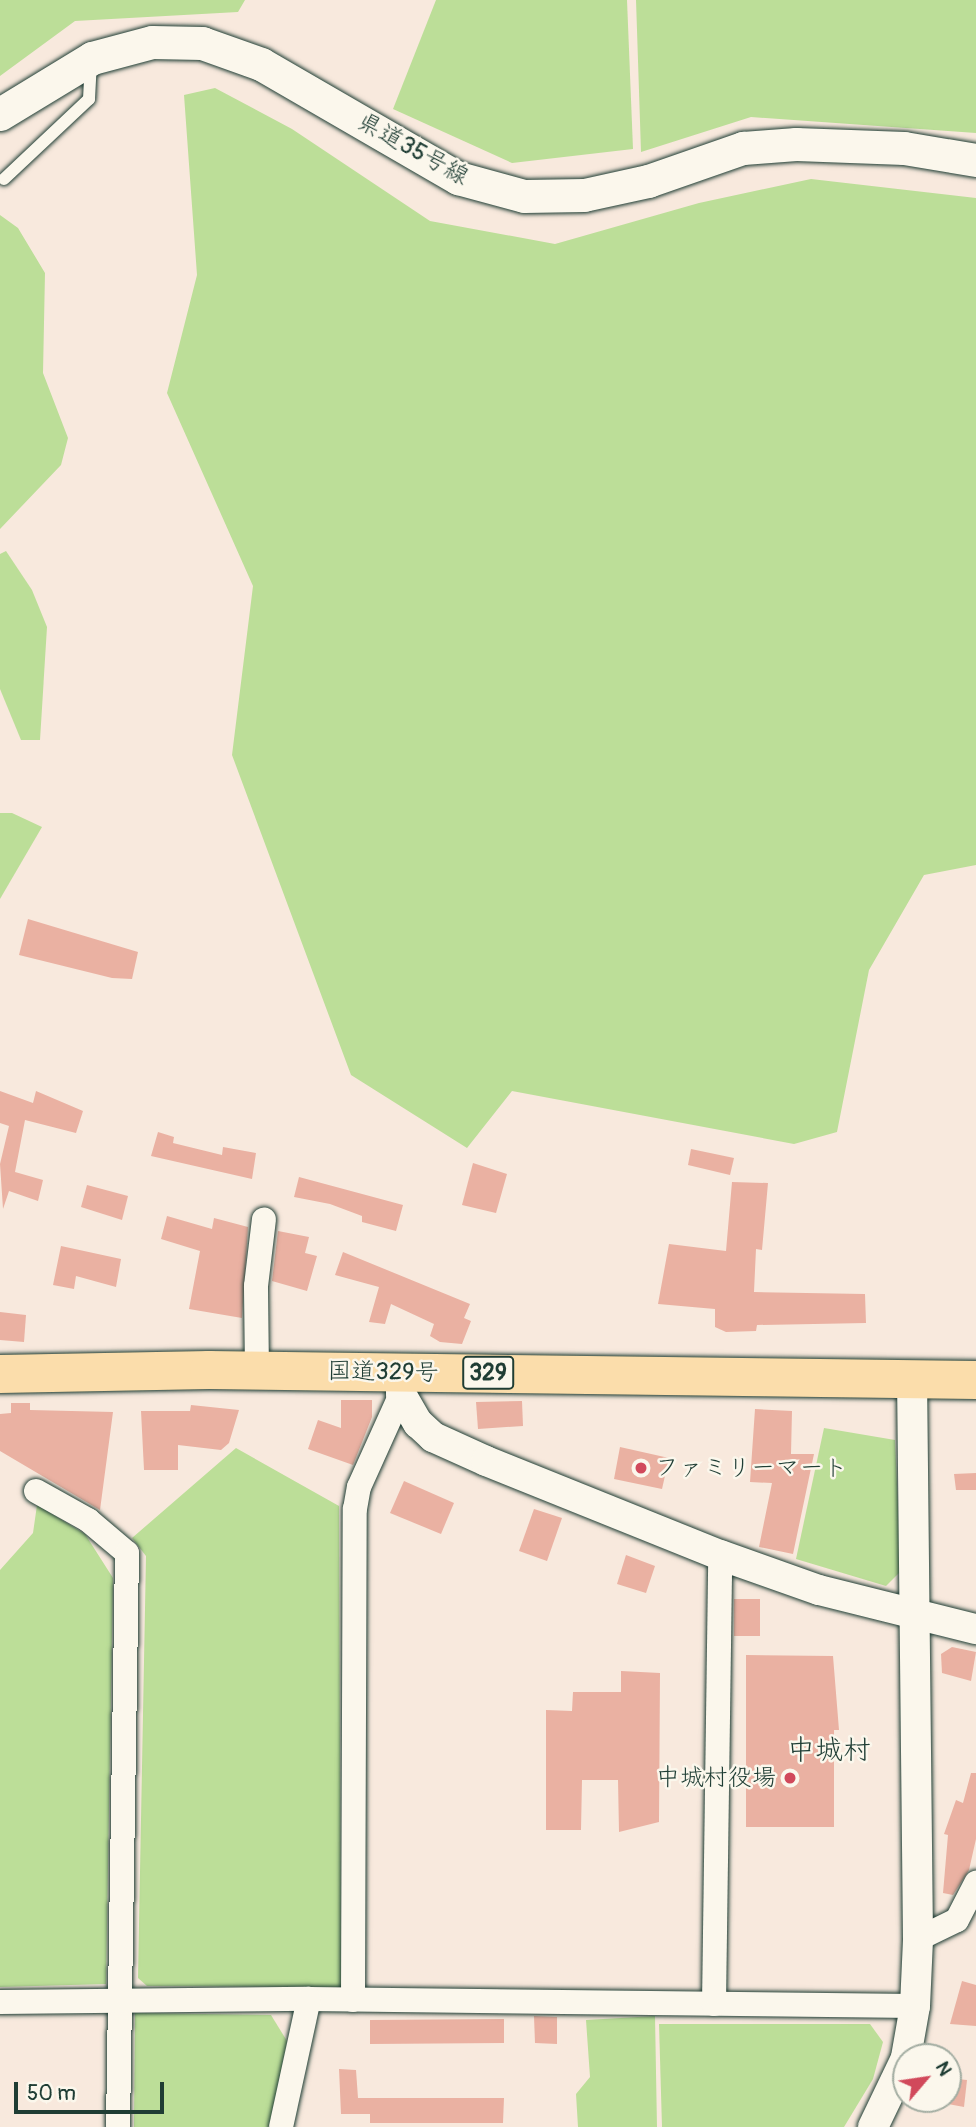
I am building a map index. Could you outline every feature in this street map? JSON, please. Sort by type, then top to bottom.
[{"type":"highway","name":"国道329号","points":[[0,1374],[257,1371],[400,1383],[976,1380]]},
{"type":"main road","name":"県道35号線","points":[[0,114],[92,58],[152,42],[202,43],[261,64],[458,178],[524,196],[584,195],[757,147],[905,148],[976,160]]},
{"type":"street","points":[[257,1371],[256,1286],[264,1219]]},
{"type":"street","points":[[909,2043],[915,2006],[918,1939],[912,1380]]},
{"type":"street","points":[[400,1383],[418,1423],[433,1437],[720,1555],[819,1590],[976,1629]]},
{"type":"street","points":[[353,2000],[355,1509],[359,1487],[400,1383]]},
{"type":"street","points":[[36,1491],[88,1520],[127,1553],[118,2127]]},
{"type":"street","points":[[714,2004],[720,1555]]},
{"type":"street","points":[[918,1939],[957,1920],[976,1882]]},
{"type":"street","points":[[281,2127],[286,2087],[309,1999]]},
{"type":"street","points":[[0,2002],[309,1999],[915,2006]]},
{"type":"street","points":[[873,2127],[892,2087]]},
{"type":"lane","points":[[4,179],[89,99],[92,58]]},
{"type":"green space","points":[[0,0],[245,0],[238,12],[75,21],[0,76]]},
{"type":"green space","points":[[436,0],[627,0],[633,149],[512,163],[393,109]]},
{"type":"green space","points":[[636,0],[976,0],[976,133],[751,117],[641,152]]},
{"type":"green space","points":[[215,88],[292,129],[430,221],[555,244],[699,203],[811,179],[976,198],[976,865],[924,875],[869,970],[837,1132],[794,1144],[512,1091],[467,1148],[351,1075],[232,755],[253,586],[167,393],[197,275],[184,95]]},
{"type":"green space","points":[[0,215],[18,228],[45,273],[43,373],[68,438],[61,465],[0,529]]},
{"type":"green space","points":[[6,551],[32,590],[47,627],[40,740],[21,740],[0,689],[0,554]]},
{"type":"green space","points":[[0,813],[12,813],[42,827],[0,899]]},
{"type":"green space","points":[[824,1428],[895,1440],[901,1571],[886,1586],[796,1559]]},
{"type":"green space","points":[[236,1448],[339,1506],[341,1987],[147,1986],[138,1978],[146,1556],[132,1538]]},
{"type":"green space","points":[[37,1505],[85,1534],[113,1578],[106,1984],[0,1987],[0,1570],[33,1533]]},
{"type":"green space","points":[[135,2013],[271,2015],[287,2041],[270,2127],[134,2127]]},
{"type":"green space","points":[[655,2016],[657,2127],[578,2127],[576,2094],[590,2077],[586,2020]]},
{"type":"green space","points":[[659,2024],[870,2024],[883,2042],[873,2079],[844,2127],[662,2127]]},
{"type":"building","points":[[28,919],[138,952],[132,979],[112,978],[19,955]]},
{"type":"building","points":[[0,1091],[33,1103],[36,1091],[83,1111],[76,1133],[25,1120],[15,1172],[43,1180],[38,1201],[9,1191],[3,1209],[0,1164],[9,1126],[0,1123]]},
{"type":"building","points":[[158,1132],[174,1137],[173,1143],[222,1155],[223,1147],[256,1153],[252,1179],[151,1156]]},
{"type":"building","points":[[691,1149],[734,1158],[730,1175],[688,1165]]},
{"type":"building","points":[[473,1163],[507,1174],[496,1213],[462,1205]]},
{"type":"building","points":[[299,1177],[403,1205],[396,1231],[362,1222],[362,1216],[330,1204],[294,1197]]},
{"type":"building","points":[[732,1182],[768,1183],[762,1250],[756,1249],[754,1292],[865,1294],[866,1323],[757,1325],[756,1331],[726,1332],[715,1327],[715,1309],[658,1304],[669,1244],[726,1251]]},
{"type":"building","points":[[87,1185],[128,1196],[122,1220],[81,1207]]},
{"type":"building","points":[[167,1216],[212,1229],[214,1218],[248,1227],[242,1318],[189,1309],[200,1251],[161,1239]]},
{"type":"building","points":[[278,1231],[309,1237],[305,1253],[317,1256],[307,1291],[272,1281]]},
{"type":"building","points":[[61,1246],[121,1259],[116,1287],[76,1276],[74,1289],[53,1285]]},
{"type":"building","points":[[343,1252],[470,1304],[464,1318],[471,1321],[462,1344],[440,1342],[430,1336],[434,1324],[391,1304],[385,1324],[369,1322],[379,1287],[335,1275]]},
{"type":"building","points":[[0,1312],[26,1315],[24,1342],[0,1340]]},
{"type":"building","points":[[341,1400],[372,1400],[372,1417],[353,1465],[308,1449],[318,1420],[341,1428]]},
{"type":"building","points":[[522,1401],[523,1426],[478,1429],[476,1402]]},
{"type":"building","points":[[11,1403],[30,1403],[30,1410],[113,1412],[100,1510],[0,1451],[0,1414],[11,1413]]},
{"type":"building","points":[[191,1405],[239,1410],[229,1443],[221,1450],[178,1445],[178,1470],[144,1470],[141,1411],[190,1411]]},
{"type":"building","points":[[755,1409],[792,1411],[791,1454],[814,1454],[793,1554],[759,1547],[772,1483],[750,1482]]},
{"type":"building","name":"ファミリーマート","points":[[620,1447],[669,1458],[662,1489],[614,1479]]},
{"type":"building","points":[[976,1473],[976,1490],[956,1490],[954,1474]]},
{"type":"building","points":[[404,1481],[454,1503],[441,1534],[390,1513]]},
{"type":"building","points":[[534,1509],[562,1518],[547,1561],[519,1551]]},
{"type":"building","points":[[626,1555],[655,1566],[646,1593],[617,1584]]},
{"type":"building","points":[[734,1599],[760,1599],[760,1636],[734,1636]]},
{"type":"building","points":[[952,1647],[976,1652],[971,1681],[942,1673],[941,1654]]},
{"type":"building","name":"中城村役場","points":[[746,1655],[833,1656],[839,1730],[834,1730],[834,1827],[746,1827]]},
{"type":"building","points":[[621,1671],[660,1673],[659,1822],[619,1832],[618,1780],[582,1780],[581,1830],[546,1830],[546,1710],[572,1711],[573,1692],[621,1692]]},
{"type":"building","points":[[971,1773],[976,1773],[976,1839],[969,1870],[953,1895],[943,1893],[948,1835],[944,1834],[956,1800],[963,1803]]},
{"type":"building","points":[[962,1981],[976,1985],[976,2026],[950,2024]]},
{"type":"building","points":[[534,2016],[557,2017],[557,2044],[535,2043]]},
{"type":"building","points":[[504,2019],[504,2043],[370,2044],[370,2020]]},
{"type":"building","points":[[339,2069],[356,2070],[358,2098],[504,2098],[503,2123],[370,2123],[370,2114],[341,2114]]},
{"type":"building","points":[[962,2079],[967,2080],[962,2107]]},
{"type":"place","name":"ファミリーマート","points":[[641,1468]]},
{"type":"place","name":"中城村役場","points":[[790,1778]]},
{"type":"district","name":"中城村","points":[[829,1751]]}]
